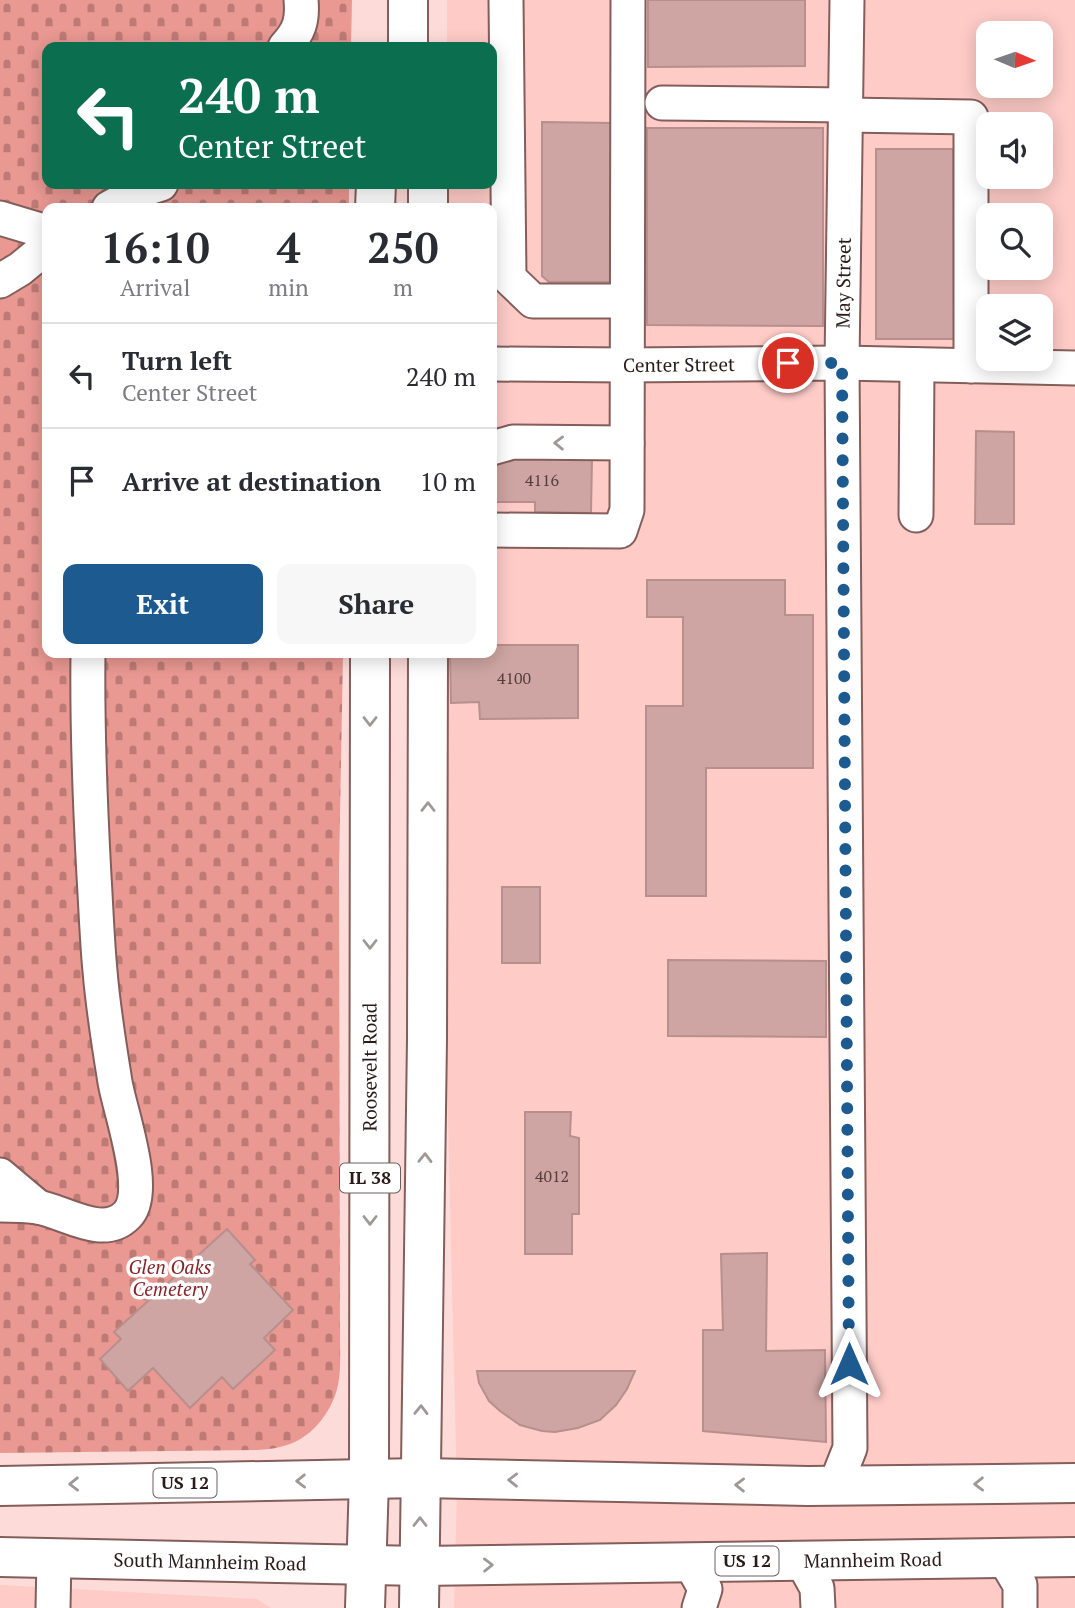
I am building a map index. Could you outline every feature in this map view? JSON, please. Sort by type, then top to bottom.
[{"type":"main road","points":[[408,0],[408,42]]},
{"type":"main road","name":"Roosevelt Road","points":[[365,1608],[369,1480],[370,658]]},
{"type":"main road","name":"IL 38","points":[[420,1566],[427,1026],[428,658]]},
{"type":"main road","name":"US 12","points":[[0,1486],[420,1478],[835,1486],[1075,1483]]},
{"type":"main road","name":"South Mannheim Road","points":[[0,1557],[420,1566]]},
{"type":"main road","name":"Mannheim Road","points":[[420,1566],[1075,1557]]},
{"type":"main road","points":[[419,1608],[420,1566]]},
{"type":"street","points":[[289,42],[298,29],[302,17],[301,0]]},
{"type":"street","points":[[506,0],[509,278],[533,301],[626,301]]},
{"type":"street","points":[[497,530],[620,531],[626,510],[628,0]]},
{"type":"street","name":"May Street","points":[[835,1486],[850,1448],[842,363],[847,0]]},
{"type":"street","points":[[662,103],[971,117],[971,366]]},
{"type":"street","points":[[118,203],[145,189]]},
{"type":"street","points":[[0,218],[42,231]]},
{"type":"street","points":[[0,281],[42,251]]},
{"type":"street","name":"Center Street","points":[[497,365],[842,363],[1075,368]]},
{"type":"street","points":[[916,514],[917,365]]},
{"type":"street","points":[[497,447],[513,442],[627,443]]},
{"type":"street","points":[[0,1205],[38,1207],[91,1225],[106,1225],[118,1222],[128,1215],[136,1191],[136,1174],[118,1101],[100,970],[90,813],[89,658]]},
{"type":"street","points":[[0,1175],[38,1207]]},
{"type":"street","points":[[53,1608],[54,1558]]},
{"type":"street","points":[[1004,1558],[1020,1585],[1020,1608]]},
{"type":"street","points":[[802,1561],[817,1588],[818,1608]]},
{"type":"street","points":[[690,1562],[705,1590],[699,1608]]},
{"type":"shaded area","points":[[447,0],[1075,0],[1075,1608],[454,1608],[457,1491],[438,709],[440,658],[497,658],[497,203],[447,203],[447,189],[497,189],[497,42],[447,42]]},
{"type":"shaded area","points":[[0,1585],[257,1599],[271,1608],[0,1608]]},
{"type":"green space","name":"Glen Oaks Cemetery","points":[[0,0],[352,0],[351,42],[42,42],[42,189],[349,189],[349,203],[42,203],[42,658],[343,658],[339,869],[338,1385],[331,1406],[318,1424],[301,1439],[277,1448],[0,1453]]},
{"type":"building","points":[[648,0],[805,0],[805,66],[648,67]]},
{"type":"building","points":[[542,122],[613,123],[613,282],[549,282],[542,276]]},
{"type":"building","points":[[647,128],[823,128],[823,326],[647,325]]},
{"type":"building","points":[[876,149],[953,149],[954,339],[876,339]]},
{"type":"building","points":[[976,431],[1014,432],[1014,524],[975,524]]},
{"type":"building","points":[[497,457],[592,458],[591,513],[535,512],[535,502],[497,502]]},
{"type":"building","points":[[647,580],[785,580],[785,615],[813,615],[813,768],[706,768],[706,896],[646,896],[646,706],[683,706],[683,617],[647,617]]},
{"type":"building","points":[[497,645],[578,645],[578,718],[480,719],[479,702],[451,703],[450,658],[497,658]]},
{"type":"building","points":[[502,887],[540,887],[540,963],[502,963]]},
{"type":"building","points":[[668,960],[826,961],[826,1037],[668,1036]]},
{"type":"building","points":[[525,1112],[571,1112],[570,1136],[579,1138],[579,1214],[572,1214],[572,1254],[525,1254]]},
{"type":"building","points":[[227,1229],[255,1260],[250,1264],[293,1310],[264,1338],[275,1350],[233,1389],[222,1377],[190,1408],[153,1368],[128,1391],[100,1359],[121,1339],[114,1332]]},
{"type":"building","points":[[767,1253],[766,1351],[825,1350],[826,1442],[703,1431],[703,1330],[723,1330],[721,1254]]},
{"type":"building","points":[[477,1371],[635,1371],[616,1405],[600,1420],[555,1432],[520,1425],[500,1411],[489,1401],[479,1383]]},
{"type":"route","points":[[788,363],[842,363],[849,1364]]}]
